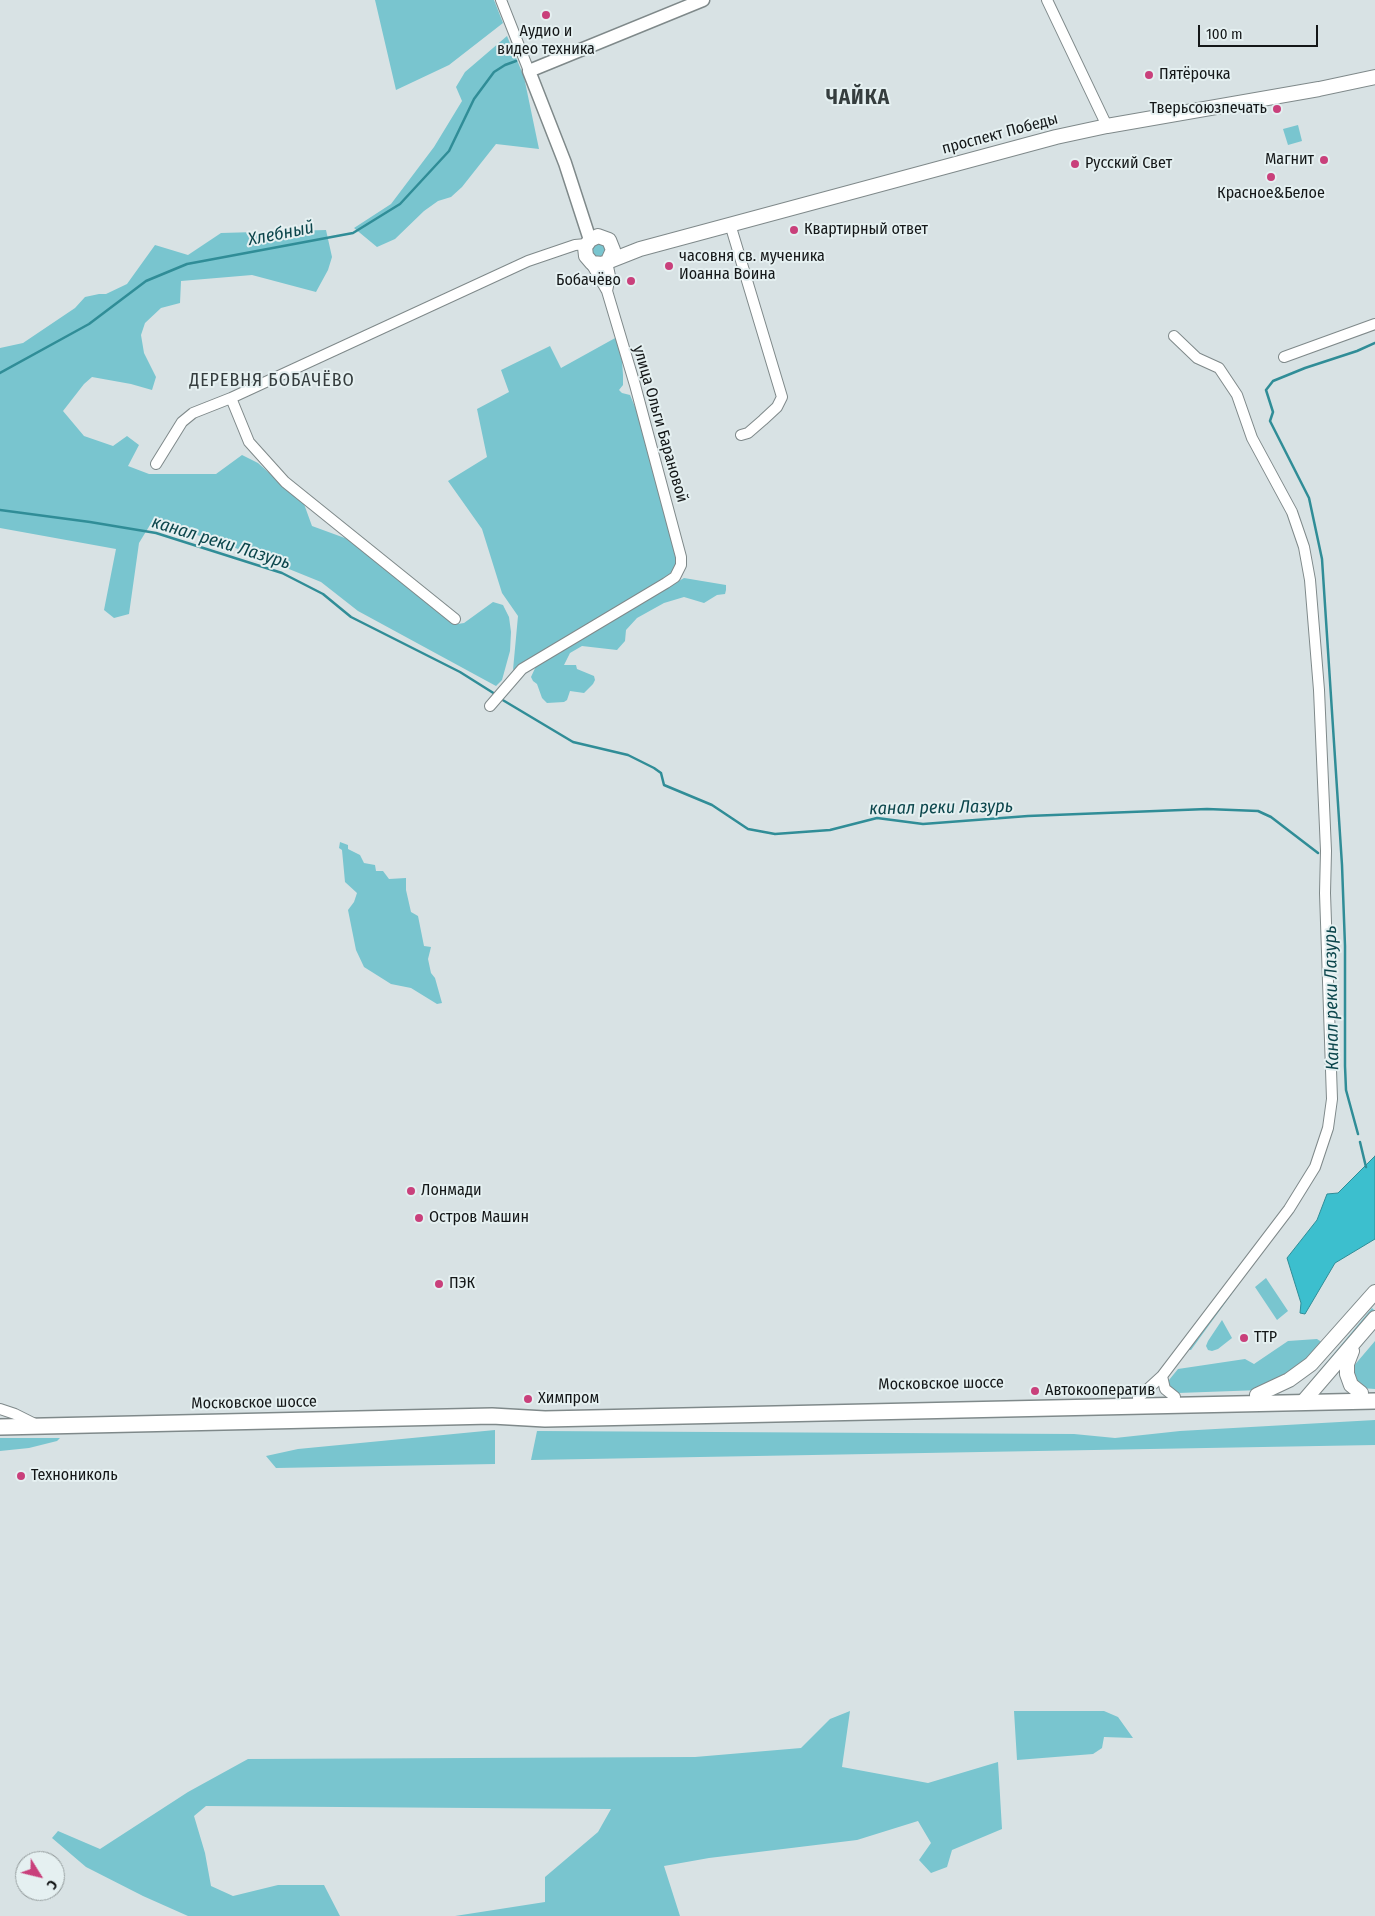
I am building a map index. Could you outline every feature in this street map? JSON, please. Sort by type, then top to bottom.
[{"type":"main road","name":"проспект Победы","points":[[589,260],[597,264],[640,249],[730,224],[986,155],[1107,126],[1319,89],[1375,77]]},
{"type":"main road","points":[[589,260],[585,251],[588,242],[596,236],[640,249]]},
{"type":"main road","points":[[608,239],[613,250],[608,261]]},
{"type":"main road","points":[[1257,1395],[1289,1380],[1311,1364],[1374,1294]]},
{"type":"main road","points":[[1307,1399],[1375,1318]]},
{"type":"main road","points":[[1356,1341],[1346,1372],[1351,1385],[1368,1393]]},
{"type":"main road","name":"Московское шоссе","points":[[0,1427],[508,1416],[545,1419],[1307,1399],[1368,1393]]},
{"type":"main road","name":"Московское шоссе","points":[[508,1416],[545,1410],[600,1408],[1257,1395],[1375,1402]]},
{"type":"street","points":[[156,464],[182,422],[193,413],[231,398],[528,260],[588,242],[565,163],[501,0]]},
{"type":"street","points":[[529,71],[703,0]]},
{"type":"street","points":[[1047,0],[1107,126]]},
{"type":"street","points":[[581,213],[587,221],[608,239]]},
{"type":"street","points":[[730,224],[782,397],[776,407],[763,420],[748,433],[741,435]]},
{"type":"street","name":"улица Ольги Барановой","points":[[490,706],[522,669],[666,583],[675,577],[681,566],[681,557],[635,385],[607,291],[589,260]]},
{"type":"street","name":"улица Ольги Барановой","points":[[607,291],[610,276],[608,261]]},
{"type":"street","points":[[1284,357],[1375,324]]},
{"type":"street","points":[[1138,1398],[1162,1376],[1289,1209],[1315,1167],[1328,1128],[1332,1099],[1325,893],[1326,851],[1319,690],[1310,580],[1304,547],[1292,512],[1252,438],[1238,395],[1219,368],[1196,358],[1174,336]]},
{"type":"street","points":[[231,398],[248,442],[284,482],[455,618]]},
{"type":"street","points":[[1162,1376],[1165,1389],[1175,1397]]},
{"type":"street","points":[[0,1409],[15,1414],[38,1426]]},
{"type":"shaded area","points":[[375,0],[494,0],[503,23],[449,65],[396,90]]},
{"type":"shaded area","points":[[507,36],[524,77],[539,149],[496,144],[462,187],[451,197],[438,201],[424,211],[395,239],[377,247],[354,228],[391,204],[434,147],[462,101],[456,87],[465,72]]},
{"type":"shaded area","points":[[1298,125],[1302,141],[1288,145],[1283,129]]},
{"type":"shaded area","points":[[326,230],[332,257],[328,270],[316,292],[252,275],[181,281],[180,303],[161,308],[145,323],[141,335],[144,353],[156,377],[152,390],[92,377],[84,384],[63,411],[84,436],[113,446],[127,436],[139,445],[128,466],[149,474],[216,474],[242,455],[258,463],[304,504],[312,526],[353,541],[458,624],[464,623],[493,602],[503,605],[509,617],[511,632],[510,651],[502,680],[496,686],[358,611],[321,582],[247,552],[153,520],[139,543],[129,614],[114,618],[104,610],[116,549],[0,528],[0,348],[23,343],[75,308],[85,297],[106,294],[127,284],[155,245],[188,255],[221,233]]},
{"type":"shaded area","points":[[599,243],[604,245],[606,250],[604,255],[599,257],[594,255],[592,250],[594,245]]},
{"type":"shaded area","points":[[617,337],[623,375],[623,385],[619,390],[630,395],[641,421],[673,542],[675,569],[669,578],[513,670],[518,616],[502,593],[482,529],[448,481],[487,457],[477,409],[509,392],[501,370],[550,346],[561,368]]},
{"type":"shaded area","points":[[684,578],[726,585],[725,594],[717,595],[704,603],[684,597],[664,603],[637,618],[626,630],[625,641],[617,650],[582,646],[570,653],[564,665],[576,665],[577,669],[594,676],[593,684],[584,693],[570,691],[567,700],[564,702],[547,703],[542,698],[537,684],[531,677],[537,664]]},
{"type":"shaded area","points":[[340,842],[348,845],[348,849],[360,855],[364,863],[375,865],[376,871],[383,871],[389,879],[406,878],[406,890],[411,912],[418,916],[424,946],[431,947],[428,959],[442,1003],[437,1004],[411,988],[391,984],[364,967],[356,950],[348,910],[354,902],[357,893],[345,882],[342,850],[339,848]]},
{"type":"shaded area","points":[[1375,1156],[1375,1239],[1335,1263],[1305,1314],[1300,1313],[1301,1303],[1287,1258],[1317,1220],[1327,1194],[1338,1193]]},
{"type":"shaded area","points":[[1266,1278],[1288,1311],[1277,1320],[1255,1287]]},
{"type":"shaded area","points":[[1235,1286],[1236,1288],[1191,1350],[1188,1350]]},
{"type":"shaded area","points":[[1372,1308],[1375,1311],[1308,1389],[1306,1387]]},
{"type":"shaded area","points":[[1222,1320],[1232,1338],[1218,1349],[1208,1350],[1206,1346],[1208,1341]]},
{"type":"shaded area","points":[[1317,1339],[1323,1343],[1293,1371],[1261,1390],[1178,1393],[1167,1387],[1169,1380],[1178,1369],[1245,1359],[1254,1364],[1288,1341]]},
{"type":"shaded area","points":[[1375,1341],[1375,1389],[1361,1388],[1355,1383],[1352,1368]]},
{"type":"shaded area","points":[[1375,1420],[1375,1445],[531,1460],[537,1431],[1074,1434],[1115,1438],[1180,1431]]},
{"type":"shaded area","points":[[495,1430],[495,1464],[276,1468],[266,1456],[298,1449]]},
{"type":"shaded area","points":[[0,1438],[60,1438],[57,1441],[29,1448],[0,1451]]},
{"type":"shaded area","points":[[850,1711],[842,1767],[928,1783],[998,1762],[1002,1829],[952,1850],[947,1867],[931,1873],[919,1860],[931,1843],[918,1821],[857,1840],[709,1858],[664,1866],[680,1916],[455,1916],[545,1902],[545,1877],[598,1832],[611,1809],[206,1806],[194,1816],[205,1853],[211,1886],[233,1896],[278,1885],[324,1885],[340,1916],[188,1916],[86,1867],[52,1838],[58,1831],[100,1849],[188,1792],[248,1759],[695,1757],[801,1748],[830,1719]]},
{"type":"shaded area","points":[[1014,1711],[1104,1711],[1118,1717],[1133,1738],[1104,1737],[1102,1748],[1093,1754],[1017,1760]]},
{"type":"waterway","name":"Хлебный","points":[[0,373],[89,324],[146,281],[187,264],[353,233],[400,204],[449,151],[474,99],[494,72],[516,61]]},
{"type":"waterway","name":"Канал реки Лазурь","points":[[1358,1134],[1346,1090],[1345,946],[1342,865],[1322,559],[1309,498],[1270,421],[1273,412],[1266,390],[1273,381],[1375,343]]},
{"type":"waterway","name":"канал реки Лазурь","points":[[0,510],[156,533],[282,573],[323,594],[351,617],[460,672],[495,694]]},
{"type":"waterway","name":"канал реки Лазурь","points":[[501,699],[573,742],[628,755],[654,768],[661,773],[664,785],[712,805],[748,829],[775,834],[830,830],[877,818],[923,824],[1028,816],[1207,809],[1258,811],[1271,817],[1318,853]]},
{"type":"waterway","points":[[1360,1142],[1366,1167]]},
{"type":"place","name":"Аудио и видео техника","points":[[546,15]]},
{"type":"place","name":"Пятёрочка","points":[[1149,75]]},
{"type":"place","name":"Тверьсоюзпечать","points":[[1277,109]]},
{"type":"place","name":"Магнит","points":[[1324,160]]},
{"type":"place","name":"Русский Свет","points":[[1075,164]]},
{"type":"place","name":"Красное&Белое","points":[[1271,177]]},
{"type":"place","name":"Квартирный ответ","points":[[794,230]]},
{"type":"place","name":"часовня св. мученика Иоанна Воина","points":[[669,266]]},
{"type":"place","name":"Бобачёво","points":[[631,281]]},
{"type":"place","name":"Лонмади","points":[[411,1191]]},
{"type":"place","name":"Остров Машин","points":[[419,1218]]},
{"type":"place","name":"ПЭК","points":[[439,1284]]},
{"type":"place","name":"ТТР","points":[[1244,1338]]},
{"type":"place","name":"Автокооператив","points":[[1035,1391]]},
{"type":"place","name":"Химпром","points":[[528,1399]]},
{"type":"place","name":"Технониколь","points":[[21,1476]]},
{"type":"district","name":"ЧАЙКА","points":[[858,98]]},
{"type":"district","name":"ДЕРЕВНЯ БОБАЧЁВО","points":[[272,381]]}]
